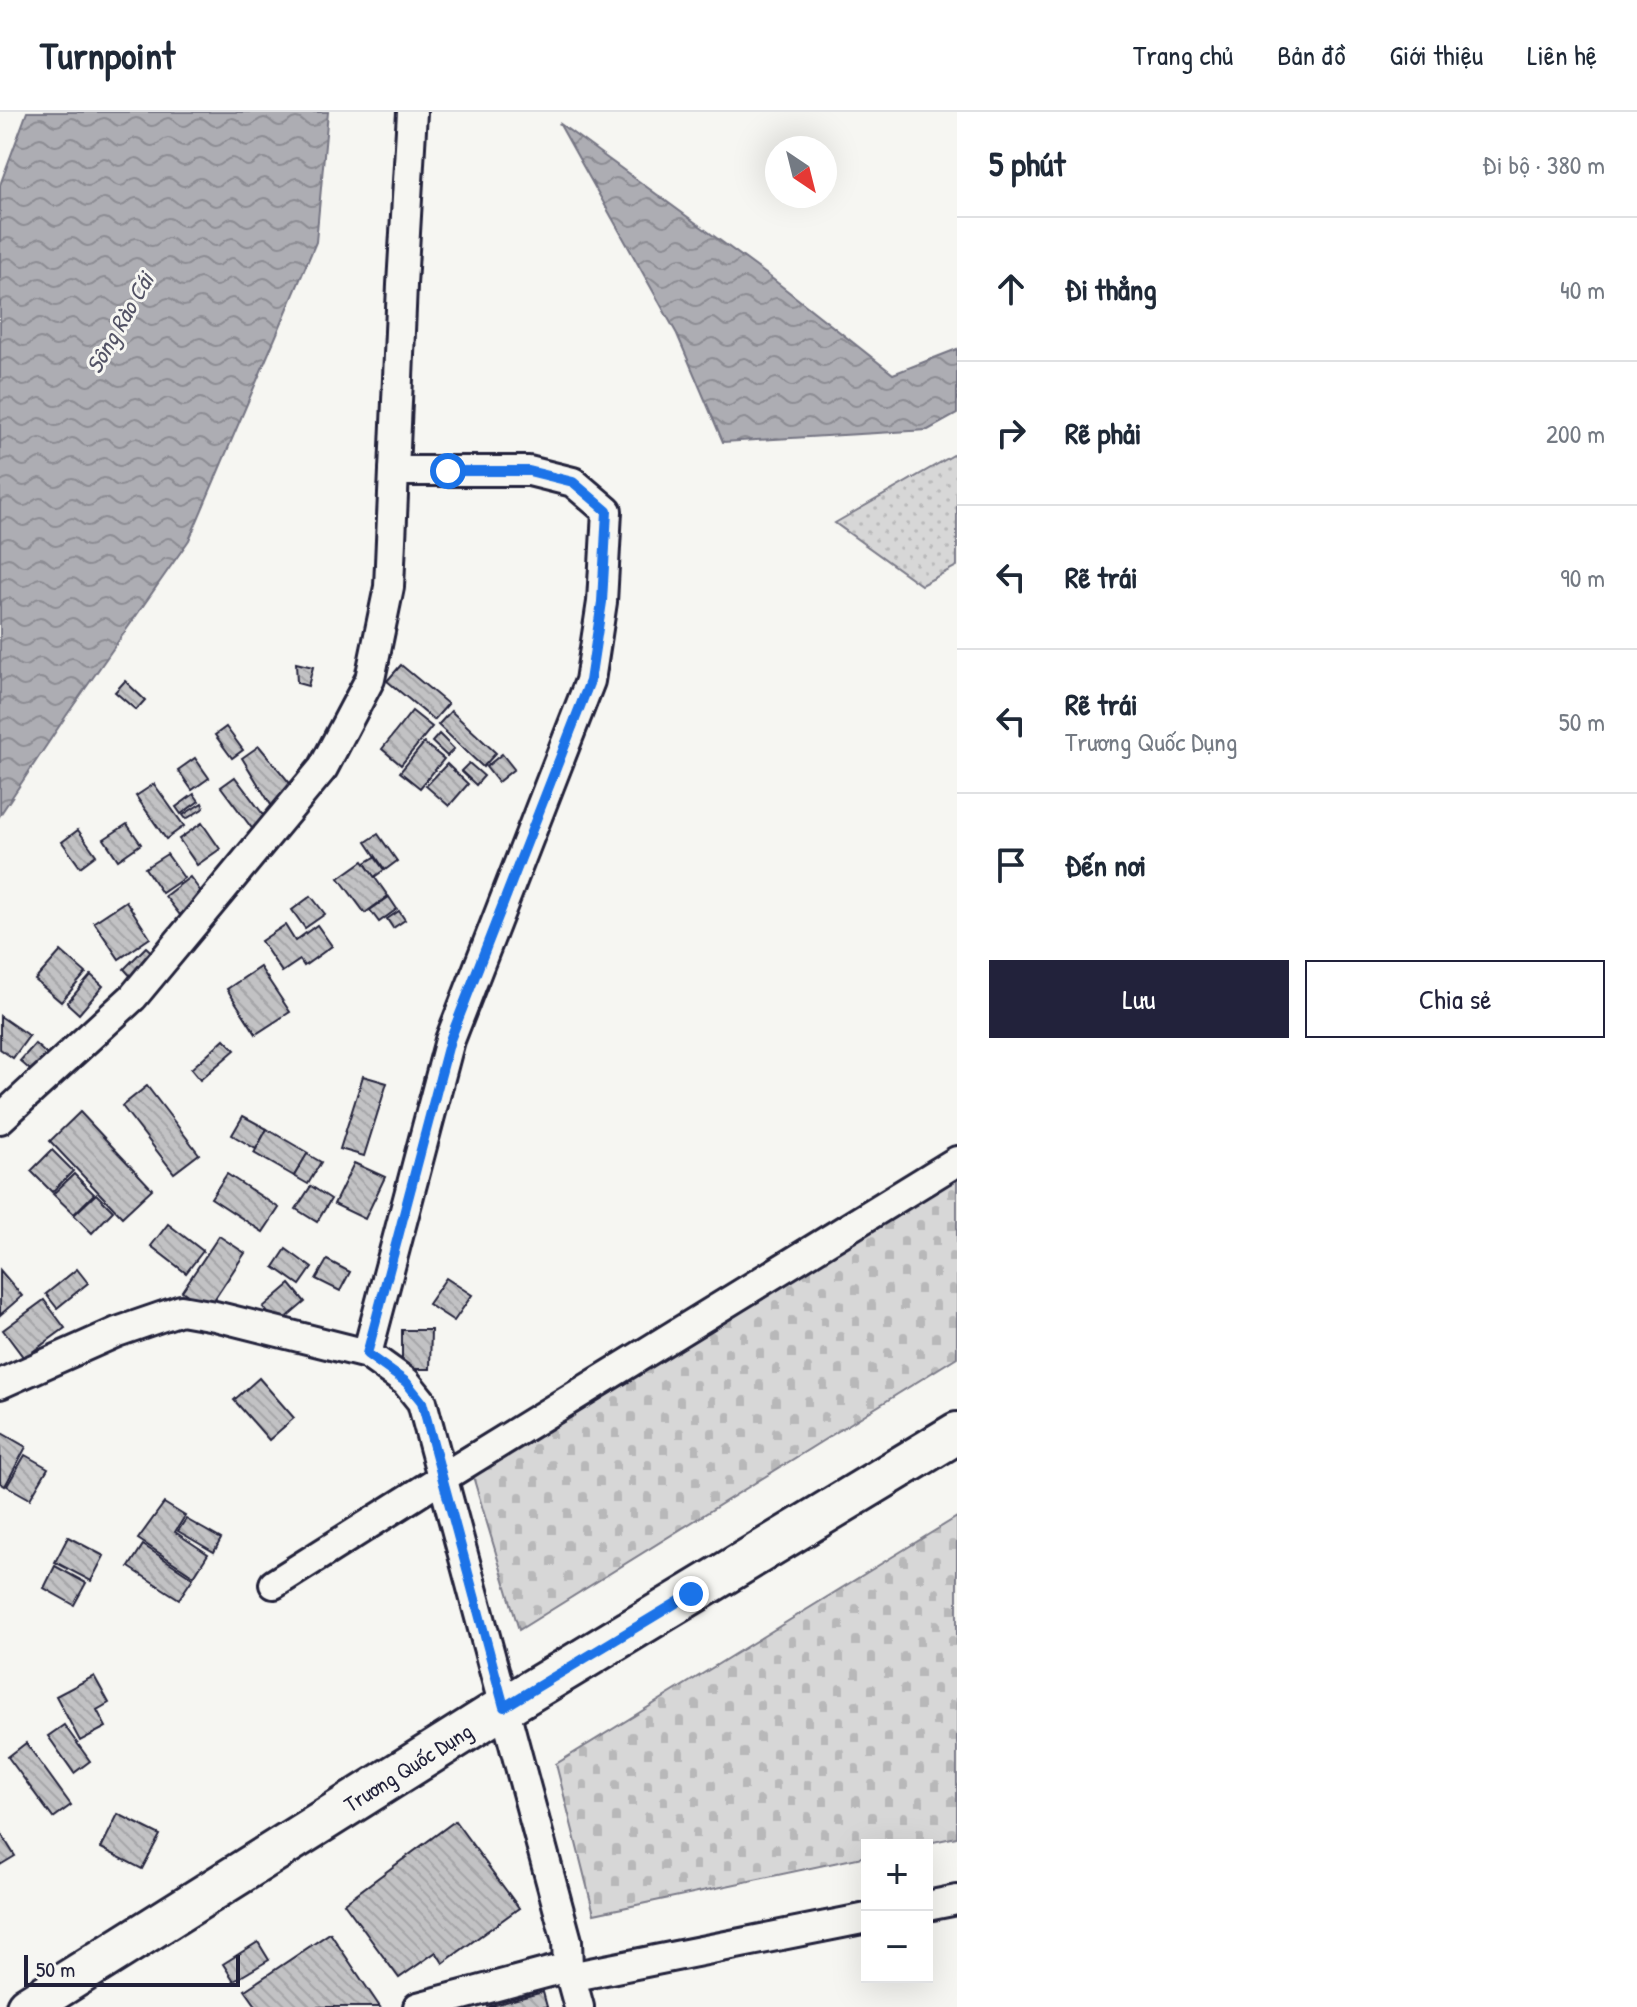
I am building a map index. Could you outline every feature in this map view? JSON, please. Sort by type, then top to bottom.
[{"type":"street","points":[[0,1119],[133,997],[323,768],[370,679],[389,587],[412,112]]},
{"type":"street","points":[[367,1354],[450,1040],[590,681],[602,602],[607,511],[573,482],[529,471],[394,471]]},
{"type":"street","points":[[274,1584],[957,1161]]},
{"type":"street","points":[[0,1384],[117,1332],[181,1310],[367,1354],[406,1382],[422,1402],[567,1941],[569,1972],[579,2007]]},
{"type":"street","name":"Trương Quốc Dụng","points":[[27,2007],[504,1707],[957,1433]]},
{"type":"street","points":[[933,1905],[957,1900]]},
{"type":"street","points":[[418,2007],[569,1972],[861,1919]]},
{"type":"green space","points":[[957,453],[957,566],[921,585],[835,523]]},
{"type":"green space","points":[[957,1154],[957,1357],[519,1630],[466,1453]]},
{"type":"green space","points":[[957,1517],[957,1837],[933,1842],[933,1839],[861,1839],[861,1857],[594,1914],[556,1764]]},
{"type":"water","name":"Sông Rào Cái","points":[[27,112],[328,112],[316,242],[189,540],[0,815],[0,185]]},
{"type":"water","points":[[559,123],[770,277],[893,374],[957,349],[957,414],[928,430],[723,442],[677,334]]},
{"type":"building","points":[[296,663],[313,667],[308,686],[297,683]]},
{"type":"building","points":[[401,665],[448,704],[434,720],[387,681]]},
{"type":"building","points":[[125,681],[145,700],[136,710],[115,692]]},
{"type":"building","points":[[412,711],[432,727],[401,765],[382,749]]},
{"type":"building","points":[[451,711],[496,753],[483,767],[438,725]]},
{"type":"building","points":[[226,727],[243,750],[232,758],[215,735]]},
{"type":"building","points":[[439,734],[454,749],[447,756],[432,742]]},
{"type":"building","points":[[424,743],[444,759],[420,788],[400,772]]},
{"type":"building","points":[[259,746],[293,787],[281,812],[271,805],[242,758]]},
{"type":"building","points":[[502,754],[514,769],[498,782],[486,767]]},
{"type":"building","points":[[195,758],[209,778],[192,790],[178,770]]},
{"type":"building","points":[[469,763],[484,776],[476,785],[461,771]]},
{"type":"building","points":[[447,764],[468,784],[449,806],[426,786]]},
{"type":"building","points":[[235,777],[271,825],[257,835],[221,787]]},
{"type":"building","points":[[154,784],[184,826],[166,839],[136,796]]},
{"type":"building","points":[[194,794],[199,801],[181,814],[176,807]]},
{"type":"building","points":[[202,803],[204,808],[186,819],[183,815]]},
{"type":"building","points":[[202,823],[220,849],[197,865],[179,839]]},
{"type":"building","points":[[127,824],[141,844],[118,860],[104,839]]},
{"type":"building","points":[[78,830],[96,855],[80,867],[62,842]]},
{"type":"building","points":[[378,834],[397,861],[385,870],[366,842]]},
{"type":"building","points":[[167,854],[184,878],[162,893],[145,868]]},
{"type":"building","points":[[375,857],[384,870],[374,877],[365,863]]},
{"type":"building","points":[[363,861],[388,896],[365,913],[339,878]]},
{"type":"building","points":[[190,877],[204,896],[180,915],[165,896]]},
{"type":"building","points":[[311,896],[325,914],[305,928],[292,910]]},
{"type":"building","points":[[389,897],[397,909],[379,922],[370,910]]},
{"type":"building","points":[[126,901],[150,938],[119,959],[94,922]]},
{"type":"building","points":[[399,911],[405,920],[393,928],[387,919]]},
{"type":"building","points":[[285,925],[295,941],[317,925],[332,946],[304,966],[300,960],[282,972],[261,941]]},
{"type":"building","points":[[146,947],[159,959],[136,982],[124,969]]},
{"type":"building","points":[[61,951],[86,973],[61,1002],[35,980]]},
{"type":"building","points":[[260,967],[290,1012],[256,1034],[227,989]]},
{"type":"building","points":[[91,975],[103,986],[79,1014],[67,1003]]},
{"type":"building","points":[[0,1016],[29,1036],[13,1058],[0,1049]]},
{"type":"building","points":[[224,1039],[235,1050],[200,1080],[191,1069]]},
{"type":"building","points":[[35,1044],[52,1059],[37,1076],[20,1061]]},
{"type":"building","points":[[363,1076],[387,1083],[364,1156],[340,1149]]},
{"type":"building","points":[[147,1086],[199,1154],[174,1173],[122,1106]]},
{"type":"building","points":[[80,1112],[152,1189],[122,1217],[50,1141]]},
{"type":"building","points":[[243,1116],[267,1129],[256,1149],[232,1135]]},
{"type":"building","points":[[267,1129],[308,1153],[294,1176],[254,1153]]},
{"type":"building","points":[[52,1150],[73,1171],[52,1192],[31,1171]]},
{"type":"building","points":[[307,1154],[321,1162],[308,1184],[294,1176]]},
{"type":"building","points":[[354,1163],[385,1177],[365,1219],[334,1204]]},
{"type":"building","points":[[74,1174],[94,1194],[74,1214],[53,1194]]},
{"type":"building","points":[[227,1174],[279,1208],[263,1232],[211,1198]]},
{"type":"building","points":[[311,1186],[331,1199],[317,1222],[296,1209]]},
{"type":"building","points":[[96,1194],[113,1211],[92,1233],[74,1215]]},
{"type":"building","points":[[168,1224],[203,1251],[186,1273],[151,1246]]},
{"type":"building","points":[[219,1236],[245,1253],[208,1309],[182,1291]]},
{"type":"building","points":[[286,1249],[312,1268],[300,1285],[274,1267]]},
{"type":"building","points":[[327,1260],[350,1272],[340,1291],[316,1279]]},
{"type":"building","points":[[77,1269],[88,1283],[57,1308],[46,1294]]},
{"type":"building","points":[[0,1270],[22,1296],[0,1315]]},
{"type":"building","points":[[446,1278],[472,1295],[454,1321],[428,1304]]},
{"type":"building","points":[[290,1284],[305,1302],[278,1325],[263,1307]]},
{"type":"building","points":[[44,1300],[65,1328],[24,1358],[3,1330]]},
{"type":"building","points":[[402,1330],[431,1330],[430,1369],[402,1369]]},
{"type":"building","points":[[259,1378],[294,1418],[269,1440],[234,1400]]},
{"type":"building","points":[[0,1432],[26,1447],[5,1486],[0,1483]]},
{"type":"building","points":[[25,1455],[48,1468],[30,1499],[7,1486]]},
{"type":"building","points":[[164,1503],[185,1516],[175,1532],[208,1554],[194,1576],[138,1539]]},
{"type":"building","points":[[186,1519],[221,1539],[214,1552],[178,1531]]},
{"type":"building","points":[[68,1537],[104,1556],[91,1581],[55,1562]]},
{"type":"building","points":[[143,1545],[193,1578],[179,1599],[129,1567]]},
{"type":"building","points":[[55,1566],[86,1583],[74,1605],[44,1588]]},
{"type":"building","points":[[94,1676],[109,1703],[97,1710],[106,1727],[80,1741],[56,1696]]},
{"type":"building","points":[[64,1725],[90,1761],[74,1773],[48,1736]]},
{"type":"building","points":[[26,1743],[71,1805],[53,1818],[8,1757]]},
{"type":"building","points":[[118,1814],[160,1835],[142,1869],[101,1848]]},
{"type":"building","points":[[455,1821],[519,1908],[443,1963],[436,1952],[399,1978],[344,1903]]},
{"type":"building","points":[[0,1832],[15,1856],[0,1865]]},
{"type":"building","points":[[330,1933],[380,2007],[257,2007],[245,1990]]},
{"type":"building","points":[[258,1942],[269,1960],[234,1981],[223,1964]]},
{"type":"building","points":[[543,1992],[547,2007],[487,2007]]},
{"type":"route","points":[[448,471],[529,471],[573,482],[607,511],[602,602],[590,681],[450,1040],[367,1354],[406,1382],[422,1402],[504,1707],[691,1594]]}]
